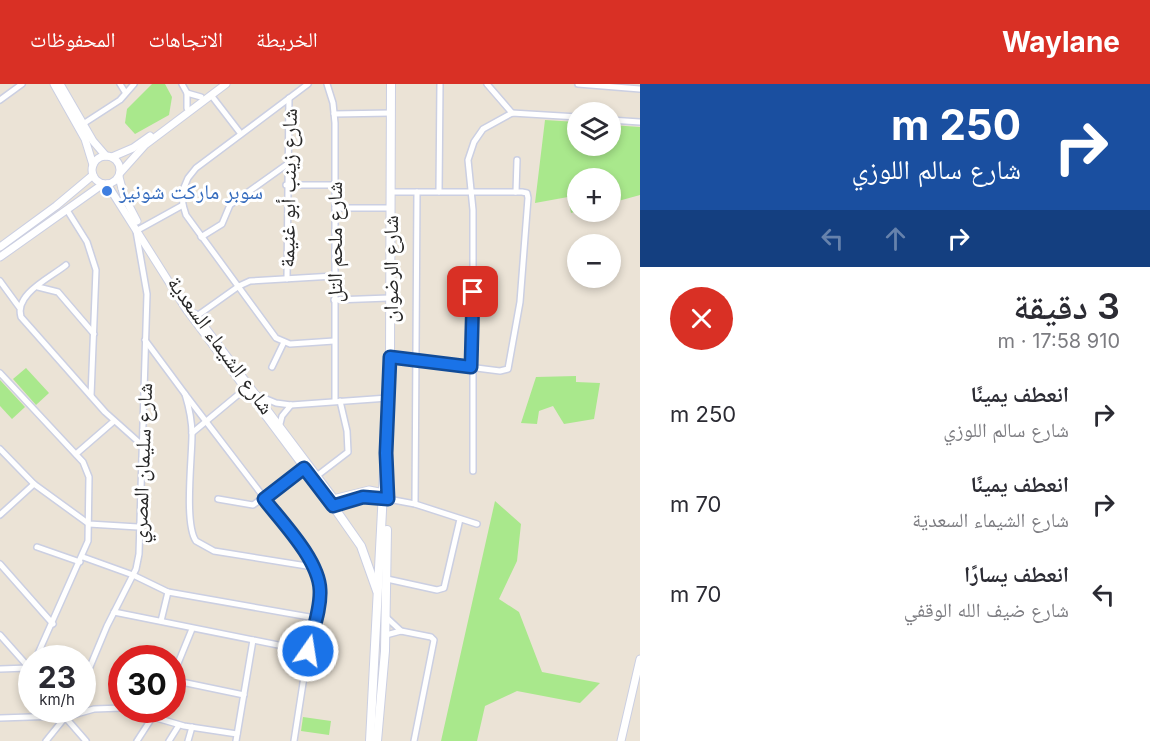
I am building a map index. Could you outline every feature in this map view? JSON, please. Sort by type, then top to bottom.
[{"type":"main road","name":"شارع الرضوان","points":[[387,579],[386,453],[390,357],[391,84]]},
{"type":"main road","name":"شارع الرضوان","points":[[379,686],[380,600],[387,496]]},
{"type":"main road","points":[[334,502],[361,546],[380,600]]},
{"type":"main road","points":[[370,741],[386,635],[387,579]]},
{"type":"main road","points":[[377,705],[377,741]]},
{"type":"street","points":[[1,97],[22,84]]},
{"type":"street","points":[[54,84],[85,139],[93,165],[93,175]]},
{"type":"street","points":[[60,84],[83,124],[109,157],[118,162],[119,175]]},
{"type":"street","points":[[120,84],[125,92]]},
{"type":"street","points":[[83,124],[120,100],[134,84]]},
{"type":"street","points":[[182,84],[187,93],[188,108]]},
{"type":"street","points":[[93,165],[98,159],[133,148],[219,84]]},
{"type":"street","points":[[0,257],[119,175],[145,146],[226,84]]},
{"type":"street","points":[[308,84],[192,173],[183,189],[183,205],[201,237],[274,336],[284,342],[334,341]]},
{"type":"street","name":"شارع ملحم التل","points":[[318,475],[348,452],[347,431],[337,401],[334,341],[334,114],[327,84]]},
{"type":"street","points":[[439,192],[440,84]]},
{"type":"street","points":[[487,84],[512,113]]},
{"type":"street","points":[[578,84],[640,89]]},
{"type":"street","points":[[187,93],[201,98]]},
{"type":"street","points":[[212,95],[241,134]]},
{"type":"street","name":"شارع زينب أبو غنيمة","points":[[287,279],[286,165],[289,98]]},
{"type":"street","points":[[334,114],[391,113]]},
{"type":"street","points":[[473,471],[474,417],[471,367],[473,210],[468,160],[474,142],[483,129],[512,113],[567,116]]},
{"type":"street","points":[[621,121],[640,122]]},
{"type":"street","points":[[516,192],[518,160]]},
{"type":"street","points":[[201,237],[222,224],[230,205],[286,165]]},
{"type":"street","points":[[93,175],[105,184]]},
{"type":"street","points":[[0,246],[56,206],[93,175]]},
{"type":"street","name":"شارع الشيماء السعدية","points":[[119,175],[124,196],[139,228]]},
{"type":"street","name":"شارع الشيماء السعدية","points":[[105,184],[139,228],[195,317],[245,389],[304,468],[334,502]]},
{"type":"street","points":[[286,185],[334,185]]},
{"type":"street","points":[[390,192],[516,192],[527,193],[528,198],[519,302],[509,365],[503,371],[390,357]]},
{"type":"street","points":[[415,504],[417,192]]},
{"type":"street","points":[[139,228],[183,205]]},
{"type":"street","points":[[334,208],[390,207]]},
{"type":"street","points":[[67,210],[87,242],[97,278],[91,396]]},
{"type":"street","name":"شارع سليمان المصري","points":[[96,653],[138,561],[147,294],[139,228]]},
{"type":"street","points":[[19,307],[24,296],[66,265]]},
{"type":"street","points":[[195,317],[239,286],[256,280],[334,276]]},
{"type":"street","points":[[0,282],[19,307],[25,324],[114,421],[142,445]]},
{"type":"street","points":[[38,287],[58,292],[95,335]]},
{"type":"street","points":[[334,300],[389,298]]},
{"type":"street","name":"شارع الشيماء السعدية","points":[[195,317],[259,396],[318,475],[334,502]]},
{"type":"street","points":[[145,340],[298,542],[313,567],[320,588],[294,741]]},
{"type":"street","points":[[273,367],[284,342]]},
{"type":"street","points":[[0,374],[76,454],[88,472],[88,541],[82,560],[42,645]]},
{"type":"street","points":[[192,433],[245,389]]},
{"type":"street","points":[[185,394],[192,433],[190,517],[191,532],[195,541],[214,551],[313,567]]},
{"type":"street","points":[[259,396],[276,403],[291,405],[388,398]]},
{"type":"street","points":[[280,424],[282,416],[291,405]]},
{"type":"street","points":[[76,454],[114,421]]},
{"type":"street","points":[[0,449],[34,483],[89,524],[138,527]]},
{"type":"street","points":[[218,499],[249,505],[264,499],[304,468]]},
{"type":"street","points":[[0,515],[34,483]]},
{"type":"street","points":[[334,502],[358,495],[387,496],[477,524]]},
{"type":"street","points":[[387,579],[437,590],[444,588],[460,519]]},
{"type":"street","points":[[37,547],[132,575],[168,592],[315,618]]},
{"type":"street","points":[[0,564],[53,624]]},
{"type":"street","points":[[161,621],[168,592]]},
{"type":"street","points":[[114,612],[308,651]]},
{"type":"street","points":[[386,617],[401,631]]},
{"type":"street","points":[[186,645],[192,629]]},
{"type":"street","points":[[386,635],[401,631],[431,637],[435,642],[414,741]]},
{"type":"street","points":[[0,635],[18,655]]},
{"type":"street","points":[[236,741],[253,640]]},
{"type":"street","points":[[621,741],[640,658]]},
{"type":"street","points":[[0,669],[18,668]]},
{"type":"street","points":[[186,682],[244,695]]},
{"type":"street","points":[[0,718],[18,717]]},
{"type":"street","points":[[46,741],[60,723]]},
{"type":"street","points":[[70,723],[86,741]]},
{"type":"street","points":[[137,741],[148,723]]},
{"type":"street","points":[[175,723],[237,734]]},
{"type":"street","points":[[169,741],[179,724]]},
{"type":"street","points":[[188,741],[192,727]]},
{"type":"green space","points":[[152,84],[165,84],[172,97],[169,115],[135,134],[125,123],[127,109]]},
{"type":"green space","points":[[545,120],[567,121],[567,156],[621,156],[621,126],[640,127],[640,195],[621,200],[621,168],[567,168],[567,197],[535,203]]},
{"type":"green space","points":[[26,368],[49,393],[36,405],[13,379]]},
{"type":"green space","points":[[576,376],[576,382],[600,383],[594,419],[564,424],[553,406],[539,411],[537,424],[521,423],[536,377]]},
{"type":"green space","points":[[0,380],[25,407],[12,419],[0,406]]},
{"type":"green space","points":[[495,501],[521,524],[517,561],[499,599],[519,612],[542,672],[600,683],[580,703],[517,691],[485,706],[477,741],[441,741]]},
{"type":"green space","points":[[303,717],[331,721],[329,735],[301,731]]},
{"type":"place","name":"سوبر ماركت شونيز","points":[[107,191]]},
{"type":"route","points":[[308,651],[320,599],[320,583],[304,551],[264,499],[304,468],[333,506],[363,497],[374,496],[388,499],[386,453],[390,357],[471,367],[473,292]]}]
